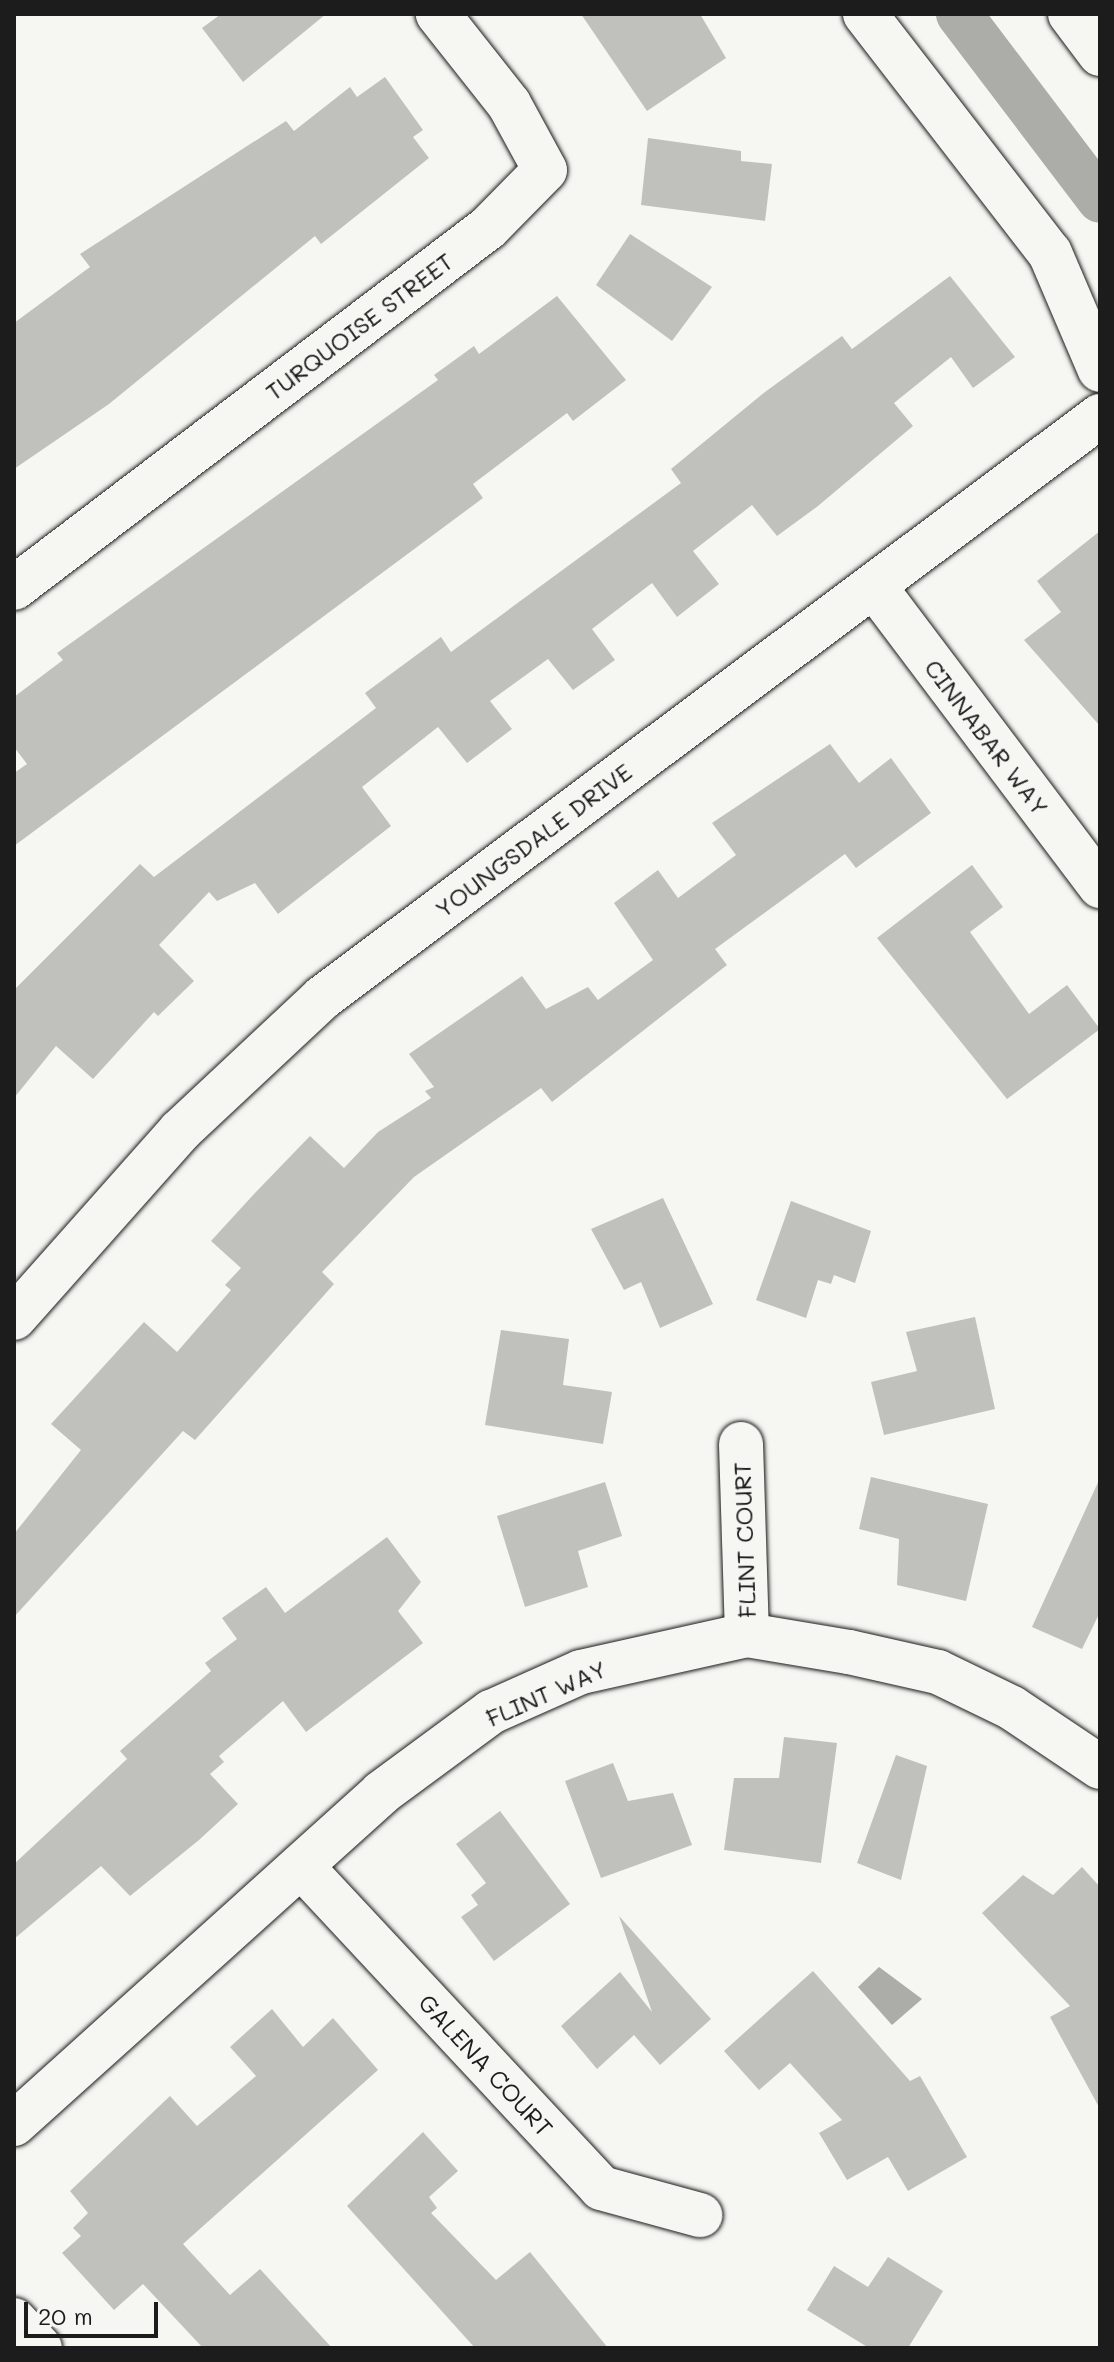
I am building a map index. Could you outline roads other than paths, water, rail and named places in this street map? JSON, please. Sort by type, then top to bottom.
[{"type":"street","name":"TURQUOISE STREET","points":[[14,588],[488,228],[545,170],[509,104],[438,14]]},
{"type":"street","points":[[865,14],[1050,253],[1100,370]]},
{"type":"street","points":[[1070,14],[1100,54]]},
{"type":"street","name":"YOUNGSDALE DRIVE","points":[[14,1318],[180,1131],[322,998],[1100,416]]},
{"type":"street","name":"CINNABAR WAY","points":[[874,586],[1100,886]]},
{"type":"street","name":"FLINT COURT","points":[[741,1444],[747,1635]]},
{"type":"street","name":"FLINT WAY","points":[[14,2124],[381,1793],[491,1712],[581,1672],[747,1635],[938,1672],[1012,1708],[1100,1767]]},
{"type":"street","name":"GALENA COURT","points":[[301,1866],[601,2188],[700,2215]]},
{"type":"street","points":[[14,2320],[40,2348]]},
{"type":"waterway","points":[[959,14],[1100,200]]}]
